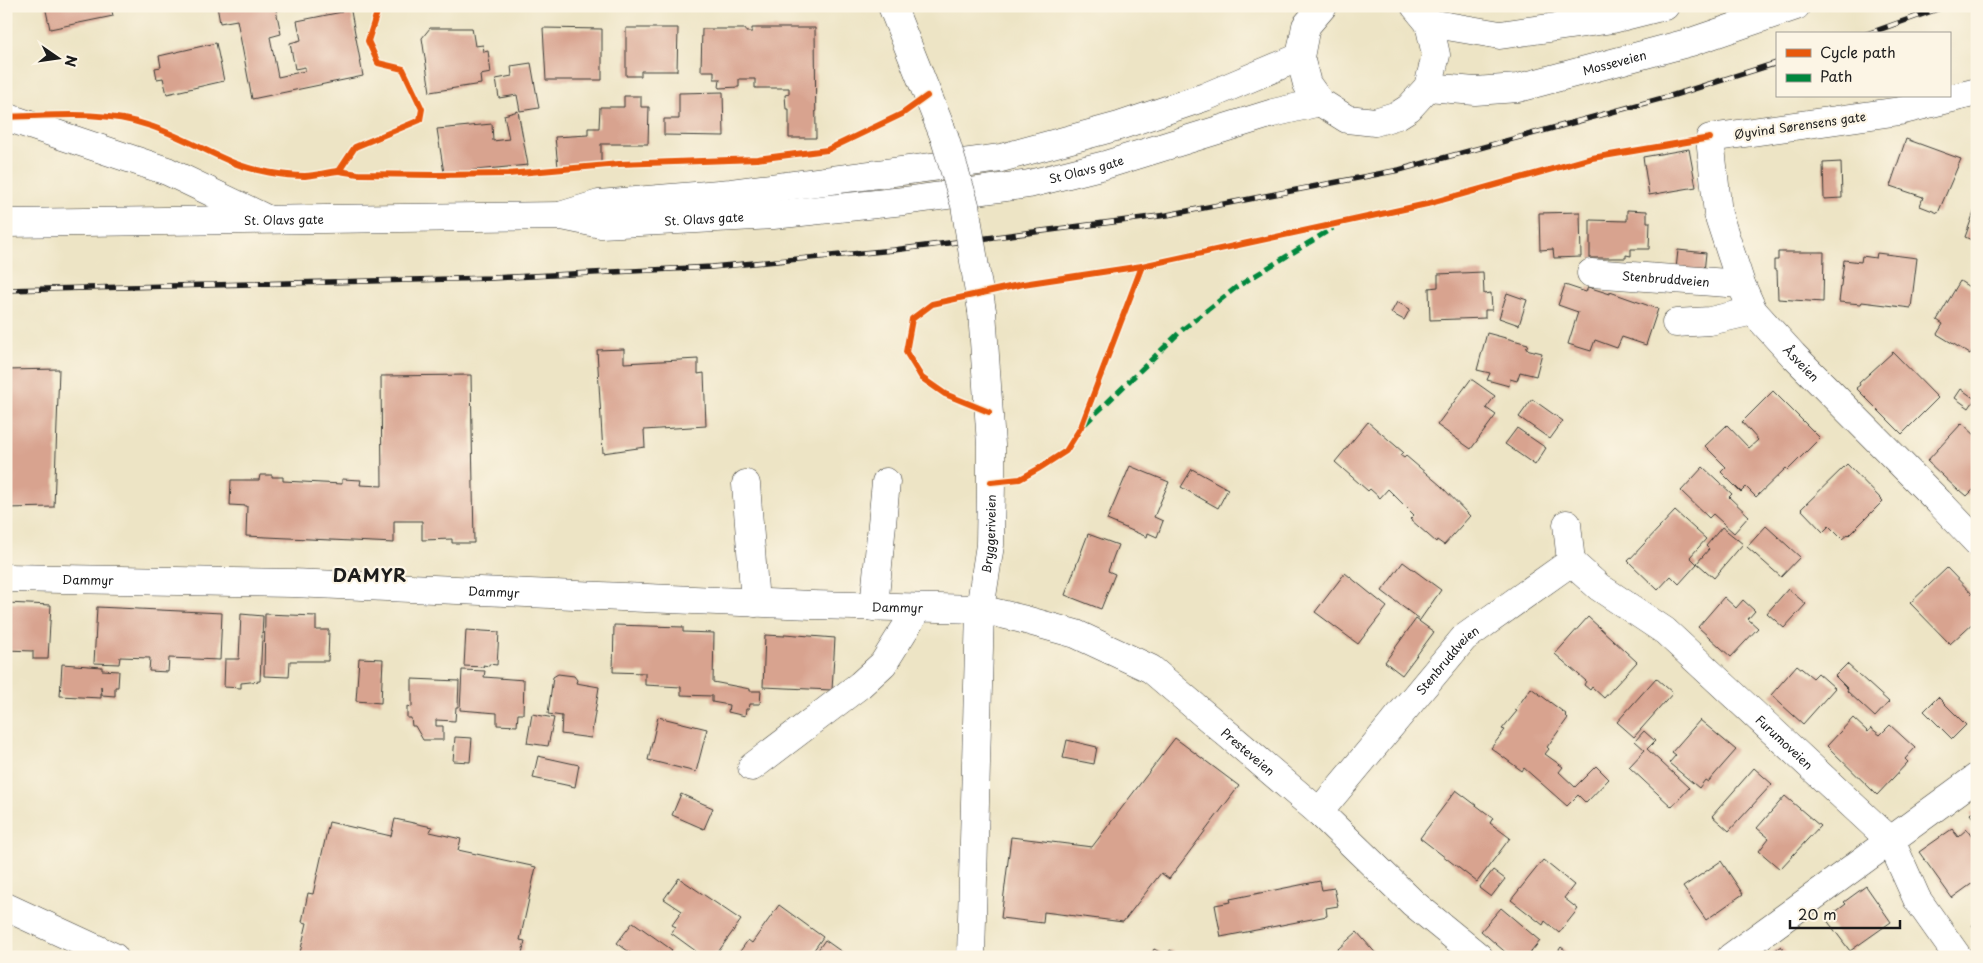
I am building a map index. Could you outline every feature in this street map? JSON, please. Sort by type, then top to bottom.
[{"type":"main road","name":"Bryggeriveien","points":[[892,6],[944,136],[965,205],[982,311],[992,482],[990,544],[980,609],[971,957]]},
{"type":"main road","points":[[1323,6],[1306,26],[1300,57],[1307,84],[1320,102],[1347,119],[1376,122],[1398,115],[1409,108],[1428,87],[1436,55],[1422,15]]},
{"type":"main road","points":[[1422,15],[1500,35],[1613,18],[1665,6]]},
{"type":"main road","name":"Mosseveien","points":[[1428,87],[1475,91],[1518,88],[1691,42],[1796,6]]},
{"type":"main road","name":"St. Olavs gate","points":[[562,216],[599,204],[731,193],[1010,156],[1119,126],[1205,97],[1300,57]]},
{"type":"main road","name":"Øyvind Sørensens gate","points":[[1710,138],[1900,111],[1976,93]]},
{"type":"main road","name":"St Olavs gate","points":[[847,207],[1029,184],[1105,165],[1273,113],[1320,102]]},
{"type":"main road","points":[[6,117],[167,171],[267,219]]},
{"type":"main road","name":"Åsveien","points":[[1710,138],[1718,214],[1741,284],[1753,311],[1793,355],[1977,542]]},
{"type":"main road","name":"St. Olavs gate","points":[[6,223],[562,216],[601,224],[774,215],[847,207]]},
{"type":"main road","name":"Stenbruddveien","points":[[1591,273],[1741,284]]},
{"type":"main road","points":[[1676,323],[1710,322],[1753,311]]},
{"type":"main road","points":[[874,607],[886,482]]},
{"type":"main road","points":[[746,484],[755,603]]},
{"type":"main road","points":[[1567,524],[1571,562]]},
{"type":"main road","name":"Stenbruddveien","points":[[1319,812],[1464,638],[1571,562]]},
{"type":"main road","name":"Furumoveien","points":[[1571,562],[1599,587],[1665,631],[1891,841],[1917,899],[1958,957]]},
{"type":"main road","name":"Dammyr","points":[[6,578],[292,583],[755,603],[980,609]]},
{"type":"main road","points":[[752,767],[860,686],[883,664],[918,608]]},
{"type":"main road","name":"Presteveien","points":[[980,609],[1076,634],[1151,669],[1319,812],[1413,903],[1479,957]]},
{"type":"main road","points":[[1731,957],[1977,777]]},
{"type":"main road","points":[[6,908],[114,957]]},
{"type":"building","points":[[45,6],[111,6],[113,16],[50,29]]},
{"type":"building","points":[[217,6],[290,6],[276,10],[281,34],[270,37],[278,77],[305,71],[305,67],[295,69],[290,43],[301,40],[297,21],[342,12],[340,6],[350,6],[363,76],[252,99],[237,20],[220,23]]},
{"type":"building","points":[[430,28],[472,28],[475,46],[483,45],[484,52],[488,51],[491,73],[480,75],[481,84],[430,92],[422,38]]},
{"type":"building","points":[[543,28],[602,29],[602,80],[546,80]]},
{"type":"building","points":[[626,28],[678,28],[677,71],[641,71],[641,76],[626,76]]},
{"type":"building","points":[[752,28],[815,28],[816,138],[789,138],[789,109],[786,109],[785,95],[789,94],[789,88],[755,88],[755,79],[739,79],[739,87],[719,88],[720,79],[714,79],[714,71],[701,71],[702,29],[746,29],[746,32],[752,32]]},
{"type":"building","points":[[216,43],[224,81],[167,94],[163,78],[157,79],[155,68],[161,67],[159,56]]},
{"type":"building","points":[[531,63],[539,108],[520,111],[517,95],[499,98],[496,79],[512,76],[511,66]]},
{"type":"building","points":[[723,92],[724,136],[664,135],[664,119],[679,119],[679,93]]},
{"type":"building","points":[[624,96],[641,96],[641,107],[649,107],[648,144],[601,144],[601,164],[558,167],[555,137],[588,135],[588,128],[599,128],[600,107],[624,107]]},
{"type":"building","points":[[518,111],[528,165],[444,173],[437,129],[492,124],[493,141],[509,139],[504,115]]},
{"type":"building","points":[[1906,139],[1961,159],[1938,213],[1920,206],[1923,197],[1890,186]]},
{"type":"building","points":[[1689,149],[1696,187],[1649,195],[1643,157]]},
{"type":"building","points":[[1841,162],[1842,198],[1824,199],[1823,163]]},
{"type":"building","points":[[1977,204],[1977,241],[1976,242],[1965,237]]},
{"type":"building","points":[[1627,210],[1647,211],[1647,222],[1650,222],[1649,249],[1631,249],[1631,256],[1626,255],[1626,258],[1590,258],[1590,220],[1627,221]]},
{"type":"building","points":[[1580,212],[1581,257],[1554,258],[1553,249],[1540,250],[1539,213]]},
{"type":"building","points":[[1678,250],[1706,253],[1704,272],[1676,269]]},
{"type":"building","points":[[1778,252],[1824,252],[1823,302],[1778,299],[1777,270],[1774,270],[1774,260],[1778,260]]},
{"type":"building","points":[[1877,253],[1917,258],[1911,308],[1862,302],[1861,304],[1839,302],[1844,260],[1861,262],[1862,256],[1876,258]]},
{"type":"building","points":[[1483,272],[1484,294],[1491,293],[1492,310],[1485,310],[1485,318],[1430,320],[1429,288],[1438,287],[1438,274]]},
{"type":"building","points":[[1960,281],[1977,292],[1977,344],[1970,354],[1937,334],[1943,324],[1937,320]]},
{"type":"building","points":[[1565,285],[1586,292],[1588,287],[1610,294],[1610,292],[1658,309],[1646,345],[1622,337],[1617,348],[1595,340],[1591,351],[1568,344],[1578,312],[1558,305]]},
{"type":"building","points":[[1507,293],[1527,300],[1519,325],[1499,318]]},
{"type":"building","points":[[1397,302],[1410,309],[1404,320],[1391,313]]},
{"type":"building","points":[[1487,333],[1528,344],[1526,349],[1542,353],[1536,376],[1520,372],[1517,381],[1510,379],[1509,386],[1487,380],[1490,373],[1477,370]]},
{"type":"building","points":[[624,349],[624,363],[698,359],[698,374],[704,373],[706,426],[644,430],[645,447],[603,453],[597,350]]},
{"type":"building","points":[[1893,352],[1938,398],[1902,434],[1856,388]]},
{"type":"building","points":[[59,369],[54,507],[6,508],[6,370]]},
{"type":"building","points":[[471,375],[474,543],[452,543],[452,539],[422,540],[422,521],[394,521],[394,543],[246,536],[247,506],[230,505],[231,480],[259,480],[260,475],[272,475],[272,477],[283,477],[283,481],[342,484],[342,479],[361,480],[360,485],[382,486],[381,376]]},
{"type":"building","points":[[1471,379],[1495,396],[1486,408],[1496,415],[1471,449],[1437,425]]},
{"type":"building","points":[[1961,389],[1975,399],[1969,408],[1955,398]]},
{"type":"building","points":[[1773,391],[1820,438],[1788,470],[1786,468],[1756,497],[1746,487],[1741,492],[1721,472],[1726,467],[1705,446],[1727,425],[1749,448],[1758,440],[1742,422]]},
{"type":"building","points":[[1532,399],[1563,421],[1550,439],[1519,417]]},
{"type":"building","points":[[1368,422],[1403,452],[1400,455],[1404,458],[1406,456],[1440,485],[1470,516],[1444,545],[1437,540],[1436,542],[1410,519],[1414,515],[1388,489],[1380,498],[1370,489],[1368,491],[1335,462]]},
{"type":"building","points":[[1962,423],[1977,437],[1977,486],[1967,496],[1959,491],[1927,461]]},
{"type":"building","points":[[1517,428],[1546,448],[1535,465],[1505,444]]},
{"type":"building","points":[[1847,464],[1883,501],[1849,535],[1842,539],[1829,526],[1823,532],[1801,509]]},
{"type":"building","points":[[1130,466],[1169,482],[1154,517],[1163,521],[1157,537],[1148,533],[1147,537],[1107,520]]},
{"type":"building","points":[[1703,467],[1732,494],[1729,497],[1749,516],[1734,533],[1713,514],[1709,518],[1681,491]]},
{"type":"building","points":[[1192,469],[1228,489],[1218,508],[1181,487]]},
{"type":"building","points":[[1675,511],[1706,539],[1690,557],[1697,564],[1679,584],[1671,576],[1658,590],[1628,561]]},
{"type":"building","points":[[1766,526],[1800,557],[1781,577],[1747,547]]},
{"type":"building","points":[[1722,527],[1743,544],[1714,578],[1697,563],[1709,549],[1706,546]]},
{"type":"building","points":[[1088,534],[1118,545],[1108,571],[1115,574],[1101,609],[1065,595]]},
{"type":"building","points":[[1403,562],[1441,590],[1420,620],[1382,591]]},
{"type":"building","points":[[1947,568],[1977,599],[1977,619],[1950,644],[1910,603]]},
{"type":"building","points":[[1345,573],[1387,607],[1358,644],[1315,612]]},
{"type":"building","points":[[1788,589],[1806,604],[1784,628],[1767,613]]},
{"type":"building","points":[[1724,597],[1736,608],[1743,600],[1755,611],[1748,619],[1758,628],[1731,657],[1698,627]]},
{"type":"building","points":[[6,603],[51,605],[48,659],[33,659],[33,651],[6,650]]},
{"type":"building","points":[[97,607],[222,613],[220,660],[169,658],[168,672],[149,671],[150,658],[120,657],[119,664],[94,663]]},
{"type":"building","points":[[241,614],[263,616],[260,681],[241,683],[241,688],[224,687],[225,659],[239,659]]},
{"type":"building","points":[[265,614],[316,616],[316,630],[329,630],[328,661],[290,661],[289,677],[264,676]]},
{"type":"building","points":[[1588,617],[1637,662],[1604,698],[1592,687],[1590,690],[1584,685],[1586,681],[1555,654]]},
{"type":"building","points":[[1416,619],[1434,632],[1402,675],[1385,662]]},
{"type":"building","points":[[614,625],[683,627],[683,632],[714,633],[713,682],[750,689],[750,691],[761,691],[760,704],[750,704],[749,709],[746,709],[745,716],[728,712],[729,705],[712,702],[712,696],[681,695],[681,687],[645,685],[645,673],[613,672]]},
{"type":"building","points":[[466,630],[499,632],[497,665],[483,665],[484,667],[464,666]]},
{"type":"building","points":[[785,634],[835,638],[832,690],[763,687],[765,635],[785,636]]},
{"type":"building","points":[[359,658],[383,659],[381,703],[356,701]]},
{"type":"building","points":[[62,664],[102,667],[102,670],[119,671],[118,687],[115,687],[115,696],[102,695],[101,686],[101,698],[60,696]]},
{"type":"building","points":[[1847,664],[1889,702],[1875,717],[1847,691],[1848,689],[1835,676]]},
{"type":"building","points":[[1797,665],[1813,678],[1818,673],[1835,688],[1803,724],[1771,695]]},
{"type":"building","points":[[462,670],[485,671],[484,677],[524,680],[523,714],[518,714],[517,726],[497,725],[497,713],[460,710]]},
{"type":"building","points":[[558,674],[574,676],[577,680],[576,683],[599,687],[591,738],[561,734],[562,716],[548,714],[553,677]]},
{"type":"building","points":[[1656,678],[1673,693],[1634,737],[1617,722]]},
{"type":"building","points":[[412,679],[459,681],[458,707],[456,707],[455,721],[436,720],[436,726],[443,726],[443,740],[423,740],[415,726],[412,726],[411,718],[407,718],[407,706],[412,707]]},
{"type":"building","points":[[1531,688],[1566,714],[1568,718],[1547,747],[1549,749],[1545,754],[1563,767],[1559,772],[1575,787],[1596,766],[1609,779],[1586,803],[1578,795],[1567,806],[1524,768],[1522,771],[1491,748],[1505,730],[1502,729],[1517,711],[1515,710]]},
{"type":"building","points":[[1938,697],[1966,725],[1952,739],[1924,711]]},
{"type":"building","points":[[532,714],[554,718],[548,746],[527,743]]},
{"type":"building","points":[[658,717],[707,729],[696,772],[648,760]]},
{"type":"building","points":[[1853,718],[1868,732],[1871,728],[1880,735],[1890,725],[1915,748],[1905,759],[1908,762],[1877,795],[1827,746]]},
{"type":"building","points":[[1700,720],[1736,750],[1708,782],[1705,780],[1699,788],[1669,763],[1676,755],[1672,752]]},
{"type":"building","points":[[1644,731],[1655,741],[1647,749],[1689,788],[1672,807],[1629,767],[1645,750],[1635,741]]},
{"type":"building","points":[[455,737],[472,738],[470,762],[453,761]]},
{"type":"building","points":[[1175,738],[1239,786],[1169,879],[1161,873],[1123,922],[1044,912],[1043,923],[1001,918],[1011,837],[1092,847]]},
{"type":"building","points":[[1067,740],[1097,747],[1094,764],[1063,758]]},
{"type":"building","points":[[538,756],[579,765],[575,787],[533,778]]},
{"type":"building","points":[[1754,768],[1772,784],[1729,831],[1712,816]]},
{"type":"building","points":[[1456,790],[1493,818],[1490,823],[1510,838],[1477,882],[1420,838]]},
{"type":"building","points":[[681,794],[713,808],[704,829],[672,815]]},
{"type":"building","points":[[1785,796],[1820,826],[1780,869],[1759,851],[1769,838],[1757,828]]},
{"type":"building","points":[[1977,809],[1977,823],[1970,814]]},
{"type":"building","points":[[395,819],[432,827],[430,832],[461,839],[458,850],[536,867],[520,940],[525,941],[521,957],[299,957],[307,923],[302,922],[308,893],[313,894],[329,822],[391,836]]},
{"type":"building","points":[[1952,829],[1958,837],[1967,829],[1977,843],[1977,880],[1952,898],[1919,852]]},
{"type":"building","points":[[1543,860],[1574,885],[1564,898],[1578,909],[1559,933],[1545,921],[1543,925],[1511,900]]},
{"type":"building","points":[[1721,861],[1743,894],[1706,920],[1683,887]]},
{"type":"building","points":[[1493,870],[1505,879],[1491,897],[1479,888]]},
{"type":"building","points":[[679,878],[741,920],[716,955],[714,953],[712,957],[704,957],[671,933],[676,927],[672,925],[682,911],[664,899]]},
{"type":"building","points":[[1320,881],[1322,890],[1334,888],[1338,906],[1326,908],[1327,916],[1221,937],[1215,905],[1231,902],[1230,899]]},
{"type":"building","points":[[1866,886],[1891,922],[1850,951],[1826,919],[1846,904],[1844,902]]},
{"type":"building","points":[[779,905],[823,937],[809,957],[736,957],[748,940],[752,943]]},
{"type":"building","points":[[1501,908],[1540,941],[1527,957],[1511,957],[1481,931]]},
{"type":"building","points":[[633,922],[672,950],[667,957],[636,957],[617,943]]},
{"type":"building","points":[[1977,922],[1977,933],[1972,925]]},
{"type":"building","points":[[1357,932],[1379,957],[1329,957]]},
{"type":"building","points":[[825,940],[849,957],[813,957]]},
{"type":"building","points":[[1781,946],[1789,957],[1765,957]]},
{"type":"building","points":[[1561,947],[1574,957],[1554,957]]},
{"type":"building","points":[[1154,949],[1167,956],[1170,950],[1184,957],[1150,957]]},
{"type":"railway","points":[[1873,32],[1946,6]]},
{"type":"railway","points":[[6,290],[493,278],[712,267],[894,250],[1167,215],[1399,170],[1674,95],[1776,63]]},
{"type":"marked path","points":[[1085,424],[1182,330],[1238,286],[1333,228]]},
{"type":"cycle path","points":[[379,6],[368,41],[378,63],[403,69],[422,109],[420,120],[355,147],[339,171],[358,174],[508,174],[619,164],[757,159],[827,150],[902,114],[927,96]]},
{"type":"cycle path","points":[[6,117],[77,115],[113,117],[158,129],[234,163],[260,171],[297,176],[339,171]]},
{"type":"cycle path","points":[[991,482],[1020,479],[1066,451],[1081,427],[1142,266],[1427,204],[1592,158],[1710,138]]},
{"type":"cycle path","points":[[989,412],[945,394],[922,378],[906,352],[912,319],[932,304],[1023,284],[1142,266]]},
{"type":"district","name":"DAMYR","points":[[370,574]]}]
